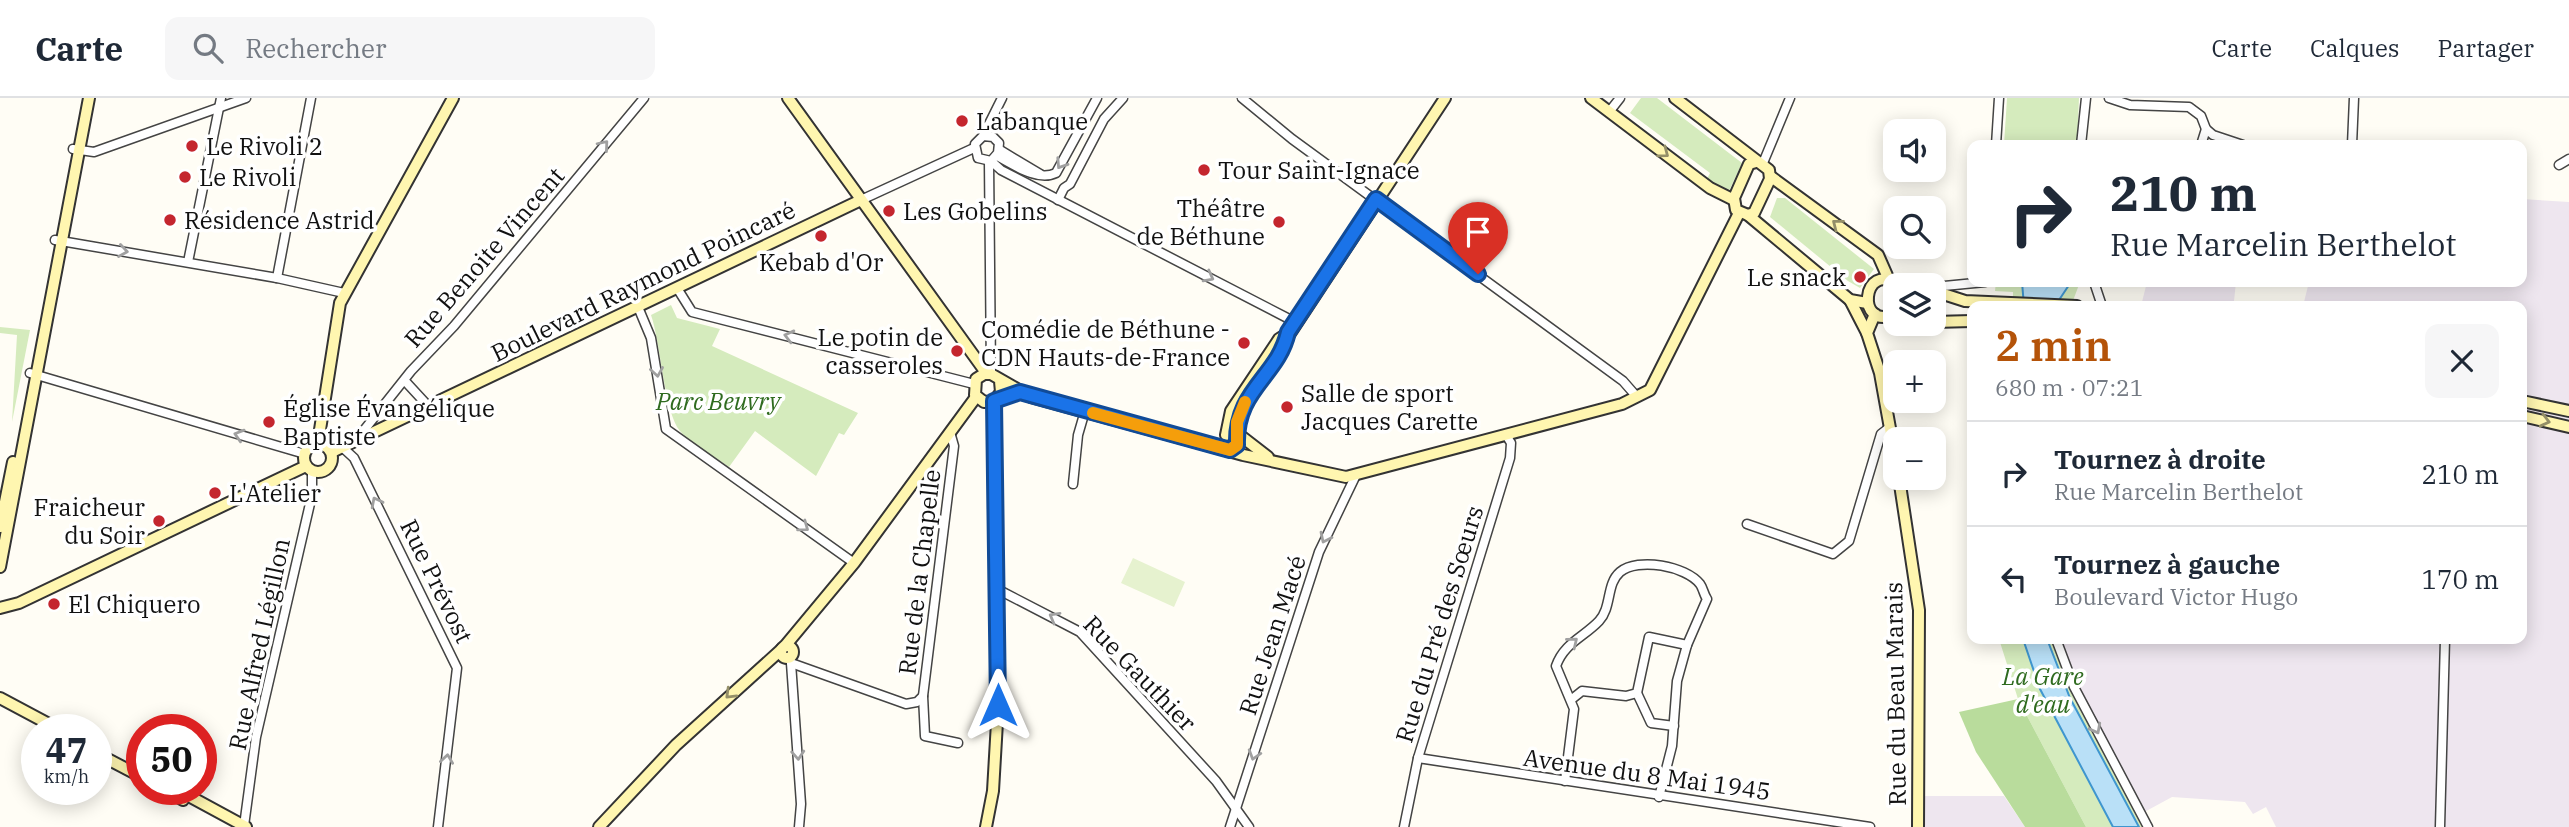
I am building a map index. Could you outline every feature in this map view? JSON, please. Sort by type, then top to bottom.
[{"type":"main road","points":[[0,527],[59,241],[76,149],[82,98]]},
{"type":"main road","points":[[76,149],[89,98]]},
{"type":"main road","points":[[320,444],[337,314],[344,293],[453,98]]},
{"type":"main road","points":[[599,827],[676,745],[788,653],[801,628],[854,563],[950,432],[969,411],[1002,388],[973,353],[788,98]]},
{"type":"main road","points":[[1231,442],[1240,411],[1286,343],[1288,332],[1445,98]]},
{"type":"main road","points":[[1591,98],[1705,185],[1734,200],[1744,214],[1850,300],[1867,333],[1880,373],[1890,427]]},
{"type":"main road","points":[[1675,98],[1759,163],[1770,176],[1878,255],[1888,273]]},
{"type":"main road","points":[[1734,200],[1749,164],[1759,163]]},
{"type":"main road","points":[[1744,214],[1754,213],[1770,176]]},
{"type":"main road","name":"Boulevard Raymond Poincaré","points":[[337,450],[861,200]]},
{"type":"main road","points":[[1231,442],[1275,460],[1355,477],[1637,397],[1656,384],[1744,214]]},
{"type":"main road","points":[[1867,303],[1870,287],[1883,282]]},
{"type":"main road","points":[[1946,294],[1967,301]]},
{"type":"main road","points":[[1850,300],[1867,303],[1875,314],[1883,316]]},
{"type":"main road","points":[[1867,333],[1875,314]]},
{"type":"main road","points":[[1946,321],[1967,320]]},
{"type":"main road","points":[[973,353],[975,382],[987,400],[993,422],[998,589],[996,753],[986,827]]},
{"type":"main road","points":[[0,567],[33,374]]},
{"type":"main road","points":[[975,382],[993,376],[1020,392],[1204,442],[1231,442],[1275,460]]},
{"type":"main road","points":[[987,400],[1020,392]]},
{"type":"main road","points":[[2527,402],[2569,411]]},
{"type":"main road","points":[[2527,417],[2569,427]]},
{"type":"main road","points":[[320,444],[337,450],[330,467],[322,472],[308,464],[311,446],[320,444]]},
{"type":"main road","points":[[0,608],[19,603],[308,464]]},
{"type":"main road","name":"Rue du Beau Marais","points":[[1901,490],[1919,610],[1918,827]]},
{"type":"main road","points":[[0,698],[30,714]]},
{"type":"main road","points":[[196,805],[242,827]]},
{"type":"main road","points":[[204,805],[242,827]]},
{"type":"street","points":[[188,262],[221,98]]},
{"type":"street","points":[[76,149],[94,152],[246,98]]},
{"type":"street","points":[[277,278],[311,98]]},
{"type":"street","name":"Rue Benoite Vincent","points":[[356,441],[644,98]]},
{"type":"street","points":[[1002,98],[983,136],[976,140],[974,148],[978,158],[994,157],[1052,176],[1060,169],[1097,98]]},
{"type":"street","points":[[1058,200],[1064,188],[1070,184],[1100,128],[1121,100],[1109,98]]},
{"type":"street","points":[[1242,98],[1292,139],[1623,381],[1637,397]]},
{"type":"street","points":[[1609,112],[1620,98]]},
{"type":"street","points":[[1759,163],[1790,98]]},
{"type":"street","points":[[1996,140],[1999,98]]},
{"type":"street","points":[[2082,140],[2086,98]]},
{"type":"street","points":[[2109,98],[2130,105],[2189,107],[2201,116],[2206,129],[2213,135],[2228,140]]},
{"type":"street","points":[[2352,140],[2354,98]]},
{"type":"street","points":[[2203,140],[2206,129]]},
{"type":"street","points":[[983,136],[996,139],[993,376]]},
{"type":"street","name":"Boulevard Raymond Poincaré","points":[[861,200],[974,148]]},
{"type":"street","points":[[994,157],[1001,170],[1295,322]]},
{"type":"street","points":[[2559,166],[2569,159]]},
{"type":"street","points":[[59,241],[277,278],[344,293]]},
{"type":"street","points":[[1946,287],[1967,284]]},
{"type":"street","points":[[677,288],[688,308],[698,314],[975,382]]},
{"type":"street","points":[[638,307],[651,338],[666,429],[854,563]]},
{"type":"street","points":[[33,374],[308,464]]},
{"type":"street","points":[[405,381],[429,407]]},
{"type":"street","points":[[1073,484],[1078,435],[1085,411]]},
{"type":"street","name":"Rue de la Chapelle","points":[[788,653],[849,685],[906,704],[917,702],[923,696],[954,446],[950,432]]},
{"type":"street","points":[[1748,524],[1832,554],[1839,551],[1849,541],[1883,432]]},
{"type":"street","name":"Rue du Pré des Sœurs","points":[[1404,827],[1418,758],[1510,458],[1511,443],[1506,435]]},
{"type":"street","name":"Rue Prévost","points":[[337,450],[354,457],[457,668],[438,827]]},
{"type":"street","name":"Rue Alfred Légillon","points":[[242,827],[256,737],[312,495],[308,464]]},
{"type":"street","name":"Rue Jean Macé","points":[[1230,827],[1319,552],[1355,477]]},
{"type":"street","points":[[1565,781],[1575,726],[1572,699],[1556,666],[1561,652],[1601,619],[1610,606],[1612,587],[1619,573],[1634,566],[1653,565],[1676,569],[1699,583],[1707,599],[1687,645],[1677,681],[1674,726],[1659,797]]},
{"type":"street","name":"Rue Gauthier","points":[[998,589],[1080,632],[1216,781],[1249,827]]},
{"type":"street","points":[[1674,726],[1651,723],[1637,693],[1648,637],[1687,645]]},
{"type":"street","points":[[2058,644],[2074,687],[2148,827]]},
{"type":"street","points":[[2440,827],[2445,644]]},
{"type":"street","points":[[788,653],[801,804],[799,827]]},
{"type":"street","points":[[1572,699],[1582,691],[1626,696],[1637,693]]},
{"type":"street","points":[[923,696],[925,736],[958,743]]},
{"type":"street","name":"Avenue du 8 Mai 1945","points":[[1418,758],[1659,797],[1870,827]]},
{"type":"shaded area","points":[[2527,199],[2569,202],[2569,827],[2276,827],[2266,807],[2253,814],[2245,802],[2172,797],[2137,816],[2089,726],[2054,644],[2527,644],[2527,301],[2304,301],[2308,287],[2527,287]]},
{"type":"shaded area","points":[[2146,287],[2235,287],[2234,301],[2142,301]]},
{"type":"shaded area","points":[[1924,796],[2004,796],[2025,827],[1923,827]]},
{"type":"green space","points":[[1641,98],[1657,98],[1742,163],[1728,193],[1706,181],[1710,173],[1630,113]]},
{"type":"green space","points":[[2007,98],[2079,98],[2077,140],[2004,140]]},
{"type":"green space","points":[[1777,198],[1785,198],[1874,269],[1860,288],[1770,217]]},
{"type":"green space","points":[[1995,287],[2078,287],[2073,301],[2013,301],[2013,292],[1995,291]]},
{"type":"green space","name":"Parc Beuvry","points":[[671,305],[677,318],[720,329],[712,346],[858,413],[844,435],[839,433],[816,476],[755,431],[729,467],[680,431],[666,394],[651,315]]},
{"type":"green space","points":[[0,327],[30,330],[12,422],[17,335],[0,333]]},
{"type":"green space","points":[[1133,558],[1185,582],[1174,607],[1121,583]]},
{"type":"green space","name":"La Gare d'eau","points":[[2001,644],[2055,644],[2089,726],[2143,827],[2086,827],[2018,699]]},
{"type":"green space","points":[[2018,699],[2086,827],[2025,827],[1976,752],[1959,712]]},
{"type":"water","points":[[2022,287],[2068,287],[2058,301],[2024,301]]},
{"type":"water","points":[[2025,644],[2049,644],[2070,698],[2139,827],[2113,827],[2040,689]]},
{"type":"slow traffic","points":[[1093,413],[1230,450],[1237,445],[1237,422],[1245,402]]},
{"type":"place","name":"Labanque","points":[[962,121]]},
{"type":"place","name":"Le Rivoli 2","points":[[192,146]]},
{"type":"place","name":"Tour Saint-Ignace","points":[[1204,170]]},
{"type":"place","name":"Le Rivoli","points":[[185,177]]},
{"type":"place","name":"Les Gobelins","points":[[889,211]]},
{"type":"place","name":"Résidence Astrid","points":[[170,220]]},
{"type":"place","name":"Théâtre de Béthune","points":[[1279,222]]},
{"type":"place","name":"Kebab d'Or","points":[[821,236]]},
{"type":"place","name":"Le snack","points":[[1860,277]]},
{"type":"place","name":"Comédie de Béthune - CDN Hauts-de-France","points":[[1244,343]]},
{"type":"place","name":"Le potin de casseroles","points":[[957,351]]},
{"type":"place","name":"Salle de sport Jacques Carette","points":[[1287,407]]},
{"type":"place","name":"Église Évangélique Baptiste","points":[[269,422]]},
{"type":"place","name":"L'Atelier","points":[[215,493]]},
{"type":"place","name":"Fraicheur du Soir","points":[[159,521]]},
{"type":"place","name":"El Chiquero","points":[[54,604]]},
{"type":"route","points":[[998,705],[994,401],[1007,394],[1020,392],[1230,450],[1237,445],[1240,411],[1286,343],[1288,332],[1376,199],[1478,274]]}]
